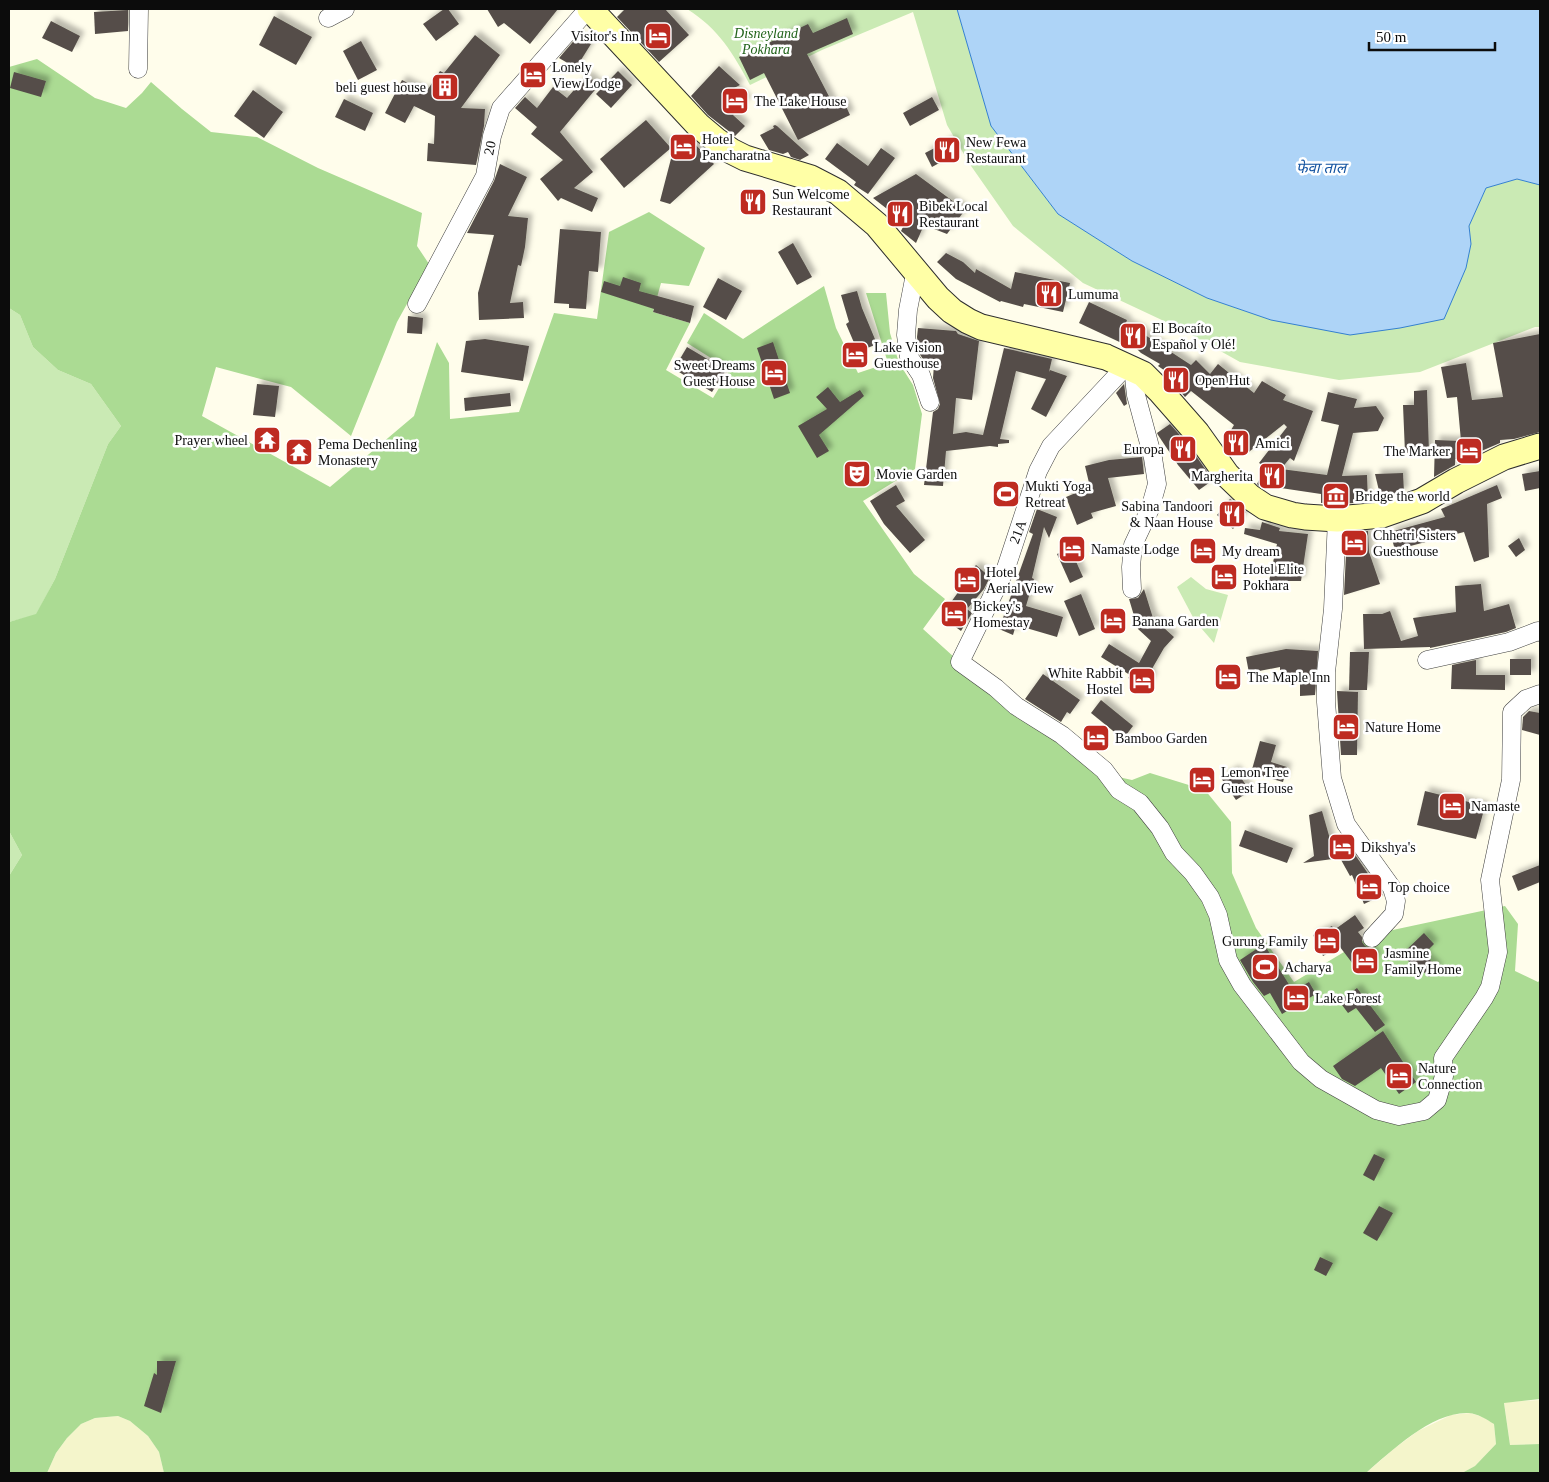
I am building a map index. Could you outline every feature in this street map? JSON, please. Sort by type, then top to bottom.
[{"type":"main road","points":[[589,9],[698,125],[717,141],[745,158],[811,178],[838,192],[877,224],[938,298],[952,311],[980,327],[1106,357],[1143,374],[1197,433],[1227,475],[1250,497],[1265,507],[1292,515],[1337,519],[1382,515],[1409,507],[1456,480],[1504,457],[1540,446]]},
{"type":"street","points":[[138,69],[139,9]]},
{"type":"street","points":[[328,18],[345,9]]},
{"type":"street","name":"20","points":[[416,304],[485,176],[492,136],[501,108],[589,9]]},
{"type":"street","points":[[916,269],[908,310],[906,335],[909,357],[921,375],[930,402]]},
{"type":"street","points":[[1130,367],[1153,458],[1157,484],[1150,509],[1133,545],[1132,589]]},
{"type":"street","name":"21A","points":[[1130,367],[1051,446],[1038,471],[1006,568],[960,662],[996,688],[1016,706],[1062,735],[1104,770],[1119,790],[1140,803],[1160,828],[1174,853],[1193,873],[1210,897],[1218,914],[1228,960],[1242,985],[1301,1062],[1321,1079],[1376,1110],[1399,1116],[1424,1111],[1437,1100],[1444,1076],[1443,1058],[1490,987],[1498,952],[1490,880],[1511,780],[1512,712],[1526,699],[1540,694]]},
{"type":"street","points":[[1337,519],[1333,609],[1326,672],[1326,702],[1332,778],[1346,824],[1392,888],[1396,901],[1394,914],[1372,938]]},
{"type":"street","points":[[1427,660],[1509,642],[1540,632]]},
{"type":"green space","name":"Disneyland Pokhara","points":[[687,9],[957,9],[991,126],[1058,214],[1132,261],[1207,298],[1271,320],[1471,244],[1469,226],[1486,188],[1517,179],[1540,185],[1540,327],[1535,327],[1420,372],[1339,380],[1240,362],[1181,329],[1083,283],[1013,226],[969,163],[947,125],[913,12],[822,50],[750,85],[717,33]]},
{"type":"green space","points":[[37,59],[95,98],[126,108],[151,82],[211,132],[257,137],[318,168],[422,213],[417,246],[429,264],[397,322],[351,436],[291,387],[216,367],[202,416],[330,487],[414,416],[437,342],[449,363],[450,419],[519,412],[554,313],[597,319],[609,232],[649,212],[705,248],[689,286],[661,283],[653,312],[690,323],[666,370],[713,398],[730,370],[687,343],[704,313],[743,339],[824,286],[836,328],[858,373],[888,363],[866,293],[886,293],[890,333],[899,363],[913,385],[922,414],[915,469],[863,501],[914,574],[945,599],[923,629],[1017,714],[1070,738],[1100,773],[1132,780],[1150,773],[1205,790],[1231,822],[1232,873],[1256,928],[1294,982],[1374,934],[1505,906],[1518,924],[1515,971],[1538,982],[1540,980],[1540,1399],[1504,1403],[1510,1445],[1540,1444],[1540,1473],[1462,1473],[1475,1466],[1496,1444],[1494,1424],[1469,1413],[1441,1418],[1427,1425],[1400,1444],[1366,1473],[164,1473],[159,1452],[148,1436],[130,1421],[118,1416],[95,1418],[81,1424],[56,1453],[47,1473],[9,1473],[9,876],[22,855],[9,831],[9,622],[36,614],[55,579],[108,444],[121,426],[91,384],[58,370],[33,347],[20,315],[9,308],[9,67]]},
{"type":"green space","points":[[9,308],[20,315],[33,347],[58,370],[91,384],[121,426],[108,444],[55,579],[36,615],[9,622]]},
{"type":"green space","points":[[1191,577],[1206,589],[1228,595],[1214,643],[1195,621],[1177,587]]},
{"type":"green space","points":[[9,831],[22,855],[9,876]]},
{"type":"green space","points":[[1540,1400],[1540,1444],[1510,1445],[1504,1402]]},
{"type":"green space","points":[[1470,1413],[1483,1417],[1494,1424],[1496,1444],[1475,1466],[1462,1473],[1366,1473],[1418,1431],[1451,1415]]},
{"type":"green space","points":[[118,1416],[130,1421],[148,1436],[159,1452],[164,1473],[47,1473],[56,1453],[81,1424],[95,1418]]},
{"type":"water","name":"फेवा ताल","points":[[957,9],[1540,9],[1540,185],[1517,179],[1486,188],[1469,226],[1471,244],[1466,268],[1444,319],[1350,335],[1271,320],[1207,298],[1132,261],[1058,214],[991,126]]},
{"type":"building","points":[[444,9],[448,9],[459,24],[436,41],[423,24]]},
{"type":"building","points":[[487,9],[558,9],[530,44],[504,23],[498,27]]},
{"type":"building","points":[[625,9],[665,9],[689,35],[659,62],[617,17]]},
{"type":"building","points":[[128,10],[128,31],[95,34],[94,12]]},
{"type":"building","points":[[274,16],[312,37],[296,65],[259,45]]},
{"type":"building","points":[[847,18],[853,34],[807,54],[834,106],[844,102],[850,115],[798,140],[764,73],[750,80],[739,57],[808,24],[813,33]]},
{"type":"building","points":[[51,21],[80,36],[72,52],[42,38]]},
{"type":"building","points":[[475,35],[500,55],[461,108],[485,109],[484,126],[476,165],[427,161],[428,143],[434,144],[435,116],[414,106],[405,123],[385,113],[402,80],[426,92],[440,71],[444,73]]},
{"type":"building","points":[[578,36],[591,44],[576,68],[559,58]]},
{"type":"building","points":[[361,41],[377,70],[358,80],[343,51]]},
{"type":"building","points":[[719,66],[740,85],[734,88],[747,100],[733,115],[745,126],[735,136],[708,115],[691,96]]},
{"type":"building","points":[[618,71],[632,85],[611,108],[596,94]]},
{"type":"building","points":[[14,72],[46,81],[41,97],[10,88]]},
{"type":"building","points":[[587,75],[599,85],[560,132],[593,172],[574,188],[598,198],[592,212],[561,198],[558,201],[540,179],[563,160],[531,134],[537,127],[515,108],[525,97],[537,108],[553,87],[567,98]]},
{"type":"building","points":[[253,90],[283,112],[264,138],[234,116]]},
{"type":"building","points":[[932,97],[939,110],[910,126],[903,113]]},
{"type":"building","points":[[344,99],[373,113],[365,131],[335,117]]},
{"type":"building","points":[[646,120],[671,148],[624,188],[600,159]]},
{"type":"building","points":[[775,125],[809,155],[800,160],[791,157],[788,152],[783,154],[769,150],[760,135],[774,128],[773,126]]},
{"type":"building","points":[[952,139],[959,152],[932,167],[925,153]]},
{"type":"building","points":[[693,142],[714,164],[670,204],[660,201],[673,151],[678,156]]},
{"type":"building","points":[[837,143],[868,166],[881,148],[895,158],[868,194],[854,185],[856,182],[825,159]]},
{"type":"building","points":[[500,164],[527,177],[508,216],[528,218],[521,266],[518,265],[510,303],[523,302],[524,318],[479,320],[478,293],[494,235],[467,233],[494,181]]},
{"type":"building","points":[[916,174],[965,210],[947,234],[924,225],[916,243],[901,231],[903,227],[888,215],[891,212],[873,198]]},
{"type":"building","points":[[560,229],[601,232],[598,272],[589,271],[586,309],[569,308],[569,304],[554,303]]},
{"type":"building","points":[[793,243],[812,277],[797,285],[778,252]]},
{"type":"building","points":[[946,253],[963,262],[975,273],[976,269],[1011,289],[1015,272],[1070,283],[1063,312],[1024,304],[1023,307],[1000,302],[956,279],[937,262]]},
{"type":"building","points":[[623,277],[641,283],[639,291],[694,306],[690,323],[653,312],[654,309],[601,292],[604,281],[620,286]]},
{"type":"building","points":[[718,278],[742,291],[726,320],[703,307]]},
{"type":"building","points":[[857,291],[877,344],[858,352],[846,324],[849,322],[841,295]]},
{"type":"building","points":[[1089,302],[1127,320],[1126,323],[1143,331],[1142,333],[1191,365],[1196,360],[1210,374],[1218,364],[1254,393],[1262,381],[1286,395],[1283,400],[1313,411],[1294,461],[1290,458],[1281,469],[1327,475],[1339,425],[1321,421],[1328,392],[1357,399],[1354,408],[1376,406],[1384,418],[1378,431],[1353,433],[1342,476],[1367,475],[1368,502],[1321,503],[1321,494],[1274,487],[1279,472],[1265,489],[1259,486],[1257,484],[1266,467],[1259,463],[1287,427],[1284,424],[1245,455],[1224,442],[1234,425],[1191,391],[1185,397],[1173,383],[1177,379],[1158,366],[1160,364],[1141,353],[1131,343],[1128,346],[1079,323]]},
{"type":"building","points":[[408,316],[423,318],[422,334],[407,333]]},
{"type":"building","points":[[918,328],[956,331],[958,334],[979,341],[972,400],[956,398],[953,434],[966,432],[983,435],[1004,348],[1052,359],[1049,372],[1050,370],[1067,376],[1046,417],[1031,409],[1046,379],[1016,371],[1000,439],[1009,440],[1009,443],[998,444],[998,447],[990,446],[946,451],[943,486],[924,485],[933,412],[938,409],[940,404],[933,378],[934,365],[926,364],[919,353]]},
{"type":"building","points":[[1540,334],[1540,432],[1514,439],[1500,440],[1500,443],[1470,458],[1455,459],[1455,465],[1434,477],[1435,440],[1461,441],[1457,397],[1447,398],[1441,367],[1466,363],[1472,400],[1503,397],[1493,343]]},
{"type":"building","points":[[485,339],[529,346],[523,381],[461,372],[466,341]]},
{"type":"building","points":[[773,342],[790,393],[774,399],[757,348]]},
{"type":"building","points":[[687,347],[726,370],[712,392],[674,369]]},
{"type":"building","points":[[257,384],[279,386],[275,417],[253,415]]},
{"type":"building","points":[[1124,384],[1127,404],[1124,406],[1116,393]]},
{"type":"building","points":[[828,387],[840,402],[860,390],[864,396],[819,435],[829,451],[817,458],[798,426],[827,409],[816,397]]},
{"type":"building","points":[[1427,390],[1429,452],[1405,453],[1403,405],[1414,405],[1414,391]]},
{"type":"building","points":[[510,393],[511,406],[465,411],[464,398]]},
{"type":"building","points":[[1170,424],[1186,442],[1213,480],[1199,490],[1178,465],[1157,433]]},
{"type":"building","points":[[1142,457],[1144,474],[1108,478],[1116,506],[1091,513],[1093,518],[1077,525],[1066,497],[1090,487],[1085,466],[1109,460]]},
{"type":"building","points":[[1540,471],[1540,488],[1525,491],[1522,474]]},
{"type":"building","points":[[1403,473],[1404,492],[1381,499],[1375,474]]},
{"type":"building","points":[[896,485],[905,501],[896,506],[925,540],[910,553],[884,524],[870,501]]},
{"type":"building","points":[[1497,485],[1502,498],[1487,504],[1489,557],[1474,562],[1464,532],[1395,550],[1390,532],[1445,517],[1441,509]]},
{"type":"building","points":[[1230,499],[1246,512],[1233,529],[1217,515]]},
{"type":"building","points":[[1037,509],[1057,517],[1049,538],[1044,527],[1032,578],[1034,579],[1026,606],[1063,617],[1057,637],[1016,625],[1013,635],[999,629],[1033,534],[1029,532]]},
{"type":"building","points":[[1262,522],[1280,528],[1279,531],[1308,534],[1301,581],[1269,581],[1277,544],[1244,534],[1245,528],[1260,530]]},
{"type":"building","points":[[1368,531],[1369,552],[1380,584],[1344,595],[1347,533]]},
{"type":"building","points":[[1519,538],[1525,550],[1516,557],[1508,546]]},
{"type":"building","points":[[1070,548],[1083,577],[1070,583],[1057,554]]},
{"type":"building","points":[[976,565],[990,577],[984,589],[967,609],[972,613],[961,631],[941,616],[959,591],[956,589]]},
{"type":"building","points":[[1481,584],[1484,611],[1509,604],[1516,628],[1506,632],[1430,648],[1364,649],[1363,614],[1382,614],[1390,611],[1401,641],[1418,636],[1413,618],[1456,612],[1455,586]]},
{"type":"building","points":[[1144,589],[1153,618],[1174,637],[1164,648],[1149,674],[1153,676],[1146,688],[1128,678],[1130,675],[1101,657],[1109,644],[1139,663],[1151,641],[1138,629],[1129,599],[1138,598]]},
{"type":"building","points":[[1081,594],[1095,629],[1079,636],[1064,601]]},
{"type":"building","points":[[1286,649],[1318,651],[1315,695],[1300,696],[1300,674],[1280,673],[1280,667],[1249,673],[1246,657]]},
{"type":"building","points":[[1350,652],[1369,652],[1367,690],[1349,690]]},
{"type":"building","points":[[1510,659],[1531,659],[1531,675],[1510,675]]},
{"type":"building","points":[[1476,660],[1476,675],[1505,675],[1505,690],[1451,689],[1452,665]]},
{"type":"building","points":[[1043,674],[1080,700],[1070,714],[1067,712],[1061,722],[1025,699]]},
{"type":"building","points":[[1337,691],[1358,692],[1357,755],[1341,755]]},
{"type":"building","points":[[1101,700],[1133,726],[1123,739],[1091,713]]},
{"type":"building","points":[[1529,711],[1540,713],[1540,735],[1522,730],[1523,717]]},
{"type":"building","points":[[1260,741],[1276,745],[1271,762],[1287,767],[1283,782],[1251,773]]},
{"type":"building","points":[[1235,769],[1250,791],[1236,800],[1221,778]]},
{"type":"building","points":[[1425,791],[1485,806],[1476,839],[1417,825]]},
{"type":"building","points":[[1322,811],[1332,846],[1344,839],[1383,895],[1364,904],[1352,875],[1350,876],[1340,858],[1303,863],[1314,856],[1309,815]]},
{"type":"building","points":[[1245,830],[1293,848],[1287,863],[1239,846]]},
{"type":"building","points":[[1540,865],[1540,882],[1518,891],[1512,876]]},
{"type":"building","points":[[1355,915],[1364,928],[1358,932],[1362,937],[1362,942],[1370,948],[1377,958],[1359,972],[1340,947],[1323,956],[1313,935],[1332,926],[1334,930]]},
{"type":"building","points":[[1424,933],[1434,944],[1424,954],[1438,968],[1429,977],[1414,963],[1412,965],[1402,954]]},
{"type":"building","points":[[1264,944],[1293,991],[1309,982],[1316,994],[1282,1014],[1270,993],[1264,996],[1240,960]]},
{"type":"building","points":[[1357,988],[1385,1025],[1375,1032],[1356,1008],[1348,1013],[1339,1001]]},
{"type":"building","points":[[1383,1031],[1416,1082],[1399,1094],[1381,1068],[1355,1086],[1342,1079],[1333,1066]]},
{"type":"building","points":[[1374,1154],[1385,1159],[1374,1181],[1363,1175]]},
{"type":"building","points":[[1379,1206],[1393,1213],[1377,1241],[1363,1233]]},
{"type":"building","points":[[1320,1257],[1333,1263],[1326,1276],[1314,1270]]},
{"type":"building","points":[[157,1361],[176,1361],[161,1413],[144,1406],[154,1373],[157,1375]]},
{"type":"place","name":"Visitor's Inn","points":[[658,36]]},
{"type":"place","name":"Lonely View Lodge","points":[[533,75]]},
{"type":"place","name":"beli guest house","points":[[445,87]]},
{"type":"place","name":"The Lake House","points":[[735,101]]},
{"type":"place","name":"Hotel Pancharatna","points":[[683,147]]},
{"type":"place","name":"New Fewa Restaurant","points":[[947,150]]},
{"type":"place","name":"Sun Welcome Restaurant","points":[[753,202]]},
{"type":"place","name":"Bibek Local Restaurant","points":[[900,214]]},
{"type":"place","name":"Lumuma","points":[[1049,294]]},
{"type":"place","name":"El Bocaíto Español y Olé!","points":[[1133,336]]},
{"type":"place","name":"Lake Vision Guesthouse","points":[[855,355]]},
{"type":"place","name":"Sweet Dreams Guest House","points":[[774,373]]},
{"type":"place","name":"Open Hut","points":[[1176,380]]},
{"type":"place","name":"Prayer wheel","points":[[267,440]]},
{"type":"place","name":"Amici","points":[[1236,443]]},
{"type":"place","name":"Europa","points":[[1183,449]]},
{"type":"place","name":"The Marker","points":[[1469,451]]},
{"type":"place","name":"Pema Dechenling Monastery","points":[[299,452]]},
{"type":"place","name":"Movie Garden","points":[[857,474]]},
{"type":"place","name":"Margherita","points":[[1272,476]]},
{"type":"place","name":"Mukti Yoga Retreat","points":[[1006,494]]},
{"type":"place","name":"Bridge the world","points":[[1336,496]]},
{"type":"place","name":"Sabina Tandoori & Naan House","points":[[1232,514]]},
{"type":"place","name":"Chhetri Sisters Guesthouse","points":[[1354,543]]},
{"type":"place","name":"Namaste Lodge","points":[[1072,549]]},
{"type":"place","name":"My dream","points":[[1203,551]]},
{"type":"place","name":"Hotel Elite Pokhara","points":[[1224,577]]},
{"type":"place","name":"Hotel Aerial View","points":[[967,580]]},
{"type":"place","name":"Bickey's Homestay","points":[[954,614]]},
{"type":"place","name":"Banana Garden","points":[[1113,621]]},
{"type":"place","name":"The Maple Inn","points":[[1228,677]]},
{"type":"place","name":"White Rabbit Hostel","points":[[1142,681]]},
{"type":"place","name":"Nature Home","points":[[1346,727]]},
{"type":"place","name":"Bamboo Garden","points":[[1096,738]]},
{"type":"place","name":"Lemon Tree Guest House","points":[[1202,780]]},
{"type":"place","name":"Namaste","points":[[1452,806]]},
{"type":"place","name":"Dikshya's","points":[[1342,847]]},
{"type":"place","name":"Top choice","points":[[1369,887]]},
{"type":"place","name":"Gurung Family","points":[[1327,941]]},
{"type":"place","name":"Jasmine Family Home","points":[[1365,961]]},
{"type":"place","name":"Acharya","points":[[1265,967]]},
{"type":"place","name":"Lake Forest","points":[[1296,998]]},
{"type":"place","name":"Nature Connection","points":[[1399,1076]]}]
